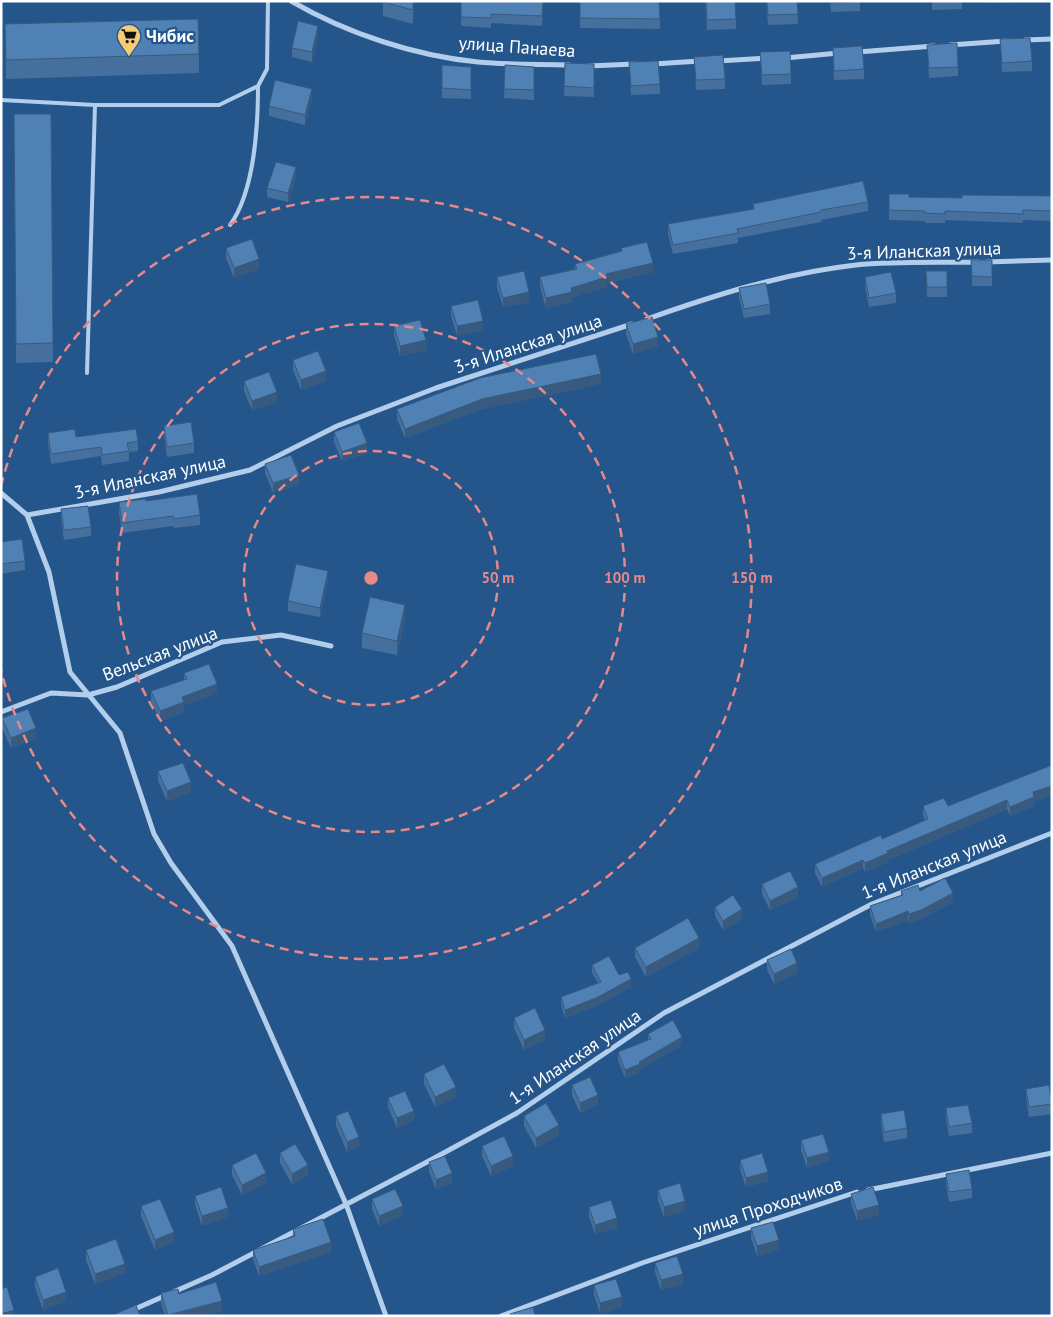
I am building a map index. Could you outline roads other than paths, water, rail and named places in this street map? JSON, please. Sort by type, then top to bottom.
[{"type":"street","name":"улица Панаева","points":[[291,1],[333,24],[410,49],[478,62],[573,65]]},
{"type":"street","points":[[780,58],[1052,39]]},
{"type":"street","points":[[651,64],[770,58]]},
{"type":"street","name":"улица Панаева","points":[[582,65],[641,64]]},
{"type":"street","name":"3-я Иланская улица","points":[[27,515],[160,492],[243,472],[337,426],[436,388],[730,291],[802,273],[858,265],[1052,260]]},
{"type":"street","points":[[2,496],[27,515],[49,572],[70,672],[120,733],[154,834],[171,863],[232,946],[346,1204],[386,1316]]},
{"type":"street","name":"Вельская улица","points":[[1,712],[51,693],[88,695],[117,687],[222,642],[281,635],[330,646]]},
{"type":"street","name":"1-я Иланская улица","points":[[119,1316],[212,1275],[517,1113],[664,1013],[872,904],[1052,833]]},
{"type":"street","name":"улица Проходчиков","points":[[501,1316],[642,1263],[858,1192],[1052,1153]]},
{"type":"lane","points":[[230,225],[239,212],[246,193],[258,117],[258,86],[267,69],[268,1]]},
{"type":"lane","points":[[1,100],[96,105],[219,105],[258,86]]},
{"type":"lane","points":[[87,373],[96,105]]},
{"type":"place","name":"Чибис","points":[[129,57]]}]
